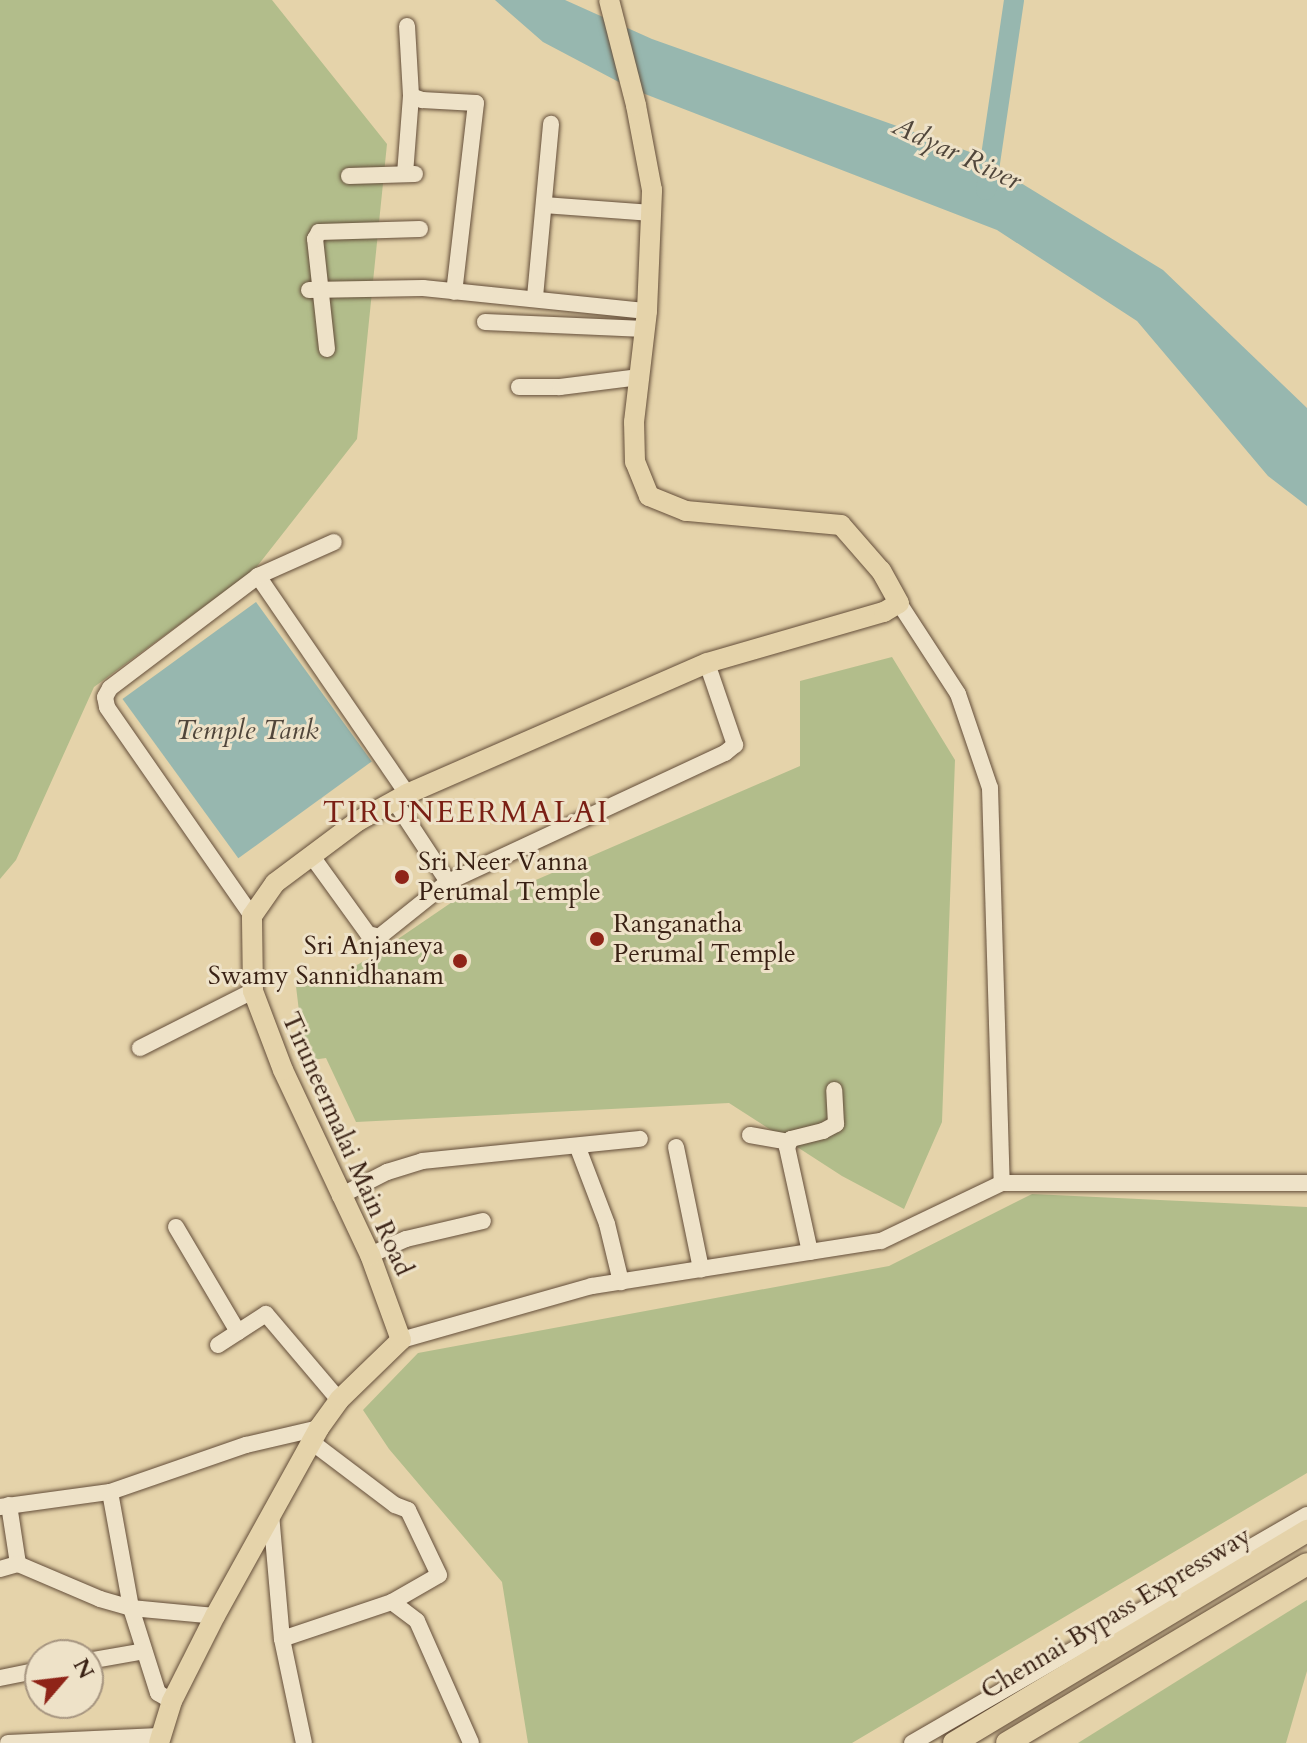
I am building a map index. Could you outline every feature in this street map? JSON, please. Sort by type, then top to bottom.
[{"type":"highway","name":"Chennai Bypass Expressway","points":[[954,1743],[1307,1531]]},
{"type":"highway","points":[[1007,1743],[1307,1564]]},
{"type":"main road","points":[[252,916],[275,883],[311,855],[400,797],[707,663],[884,612],[899,603],[881,571],[841,525],[686,511],[649,496],[635,462],[634,422],[646,320],[652,190],[636,105],[609,0]]},
{"type":"main road","name":"Tiruneermalai Main Road","points":[[252,916],[253,991],[283,1070],[370,1255],[401,1340]]},
{"type":"main road","points":[[159,1740],[172,1701],[215,1616],[316,1436],[339,1400],[401,1340]]},
{"type":"street","points":[[349,176],[410,174],[411,96],[407,26]]},
{"type":"street","points":[[411,96],[422,100],[476,103],[454,292]]},
{"type":"street","points":[[535,297],[551,124]]},
{"type":"street","points":[[545,205],[651,213]]},
{"type":"street","points":[[327,349],[316,291],[315,239],[319,232],[420,229]]},
{"type":"street","points":[[316,291],[423,288],[535,297],[646,320]]},
{"type":"street","points":[[485,322],[646,320]]},
{"type":"street","points":[[519,387],[560,387],[639,377]]},
{"type":"street","points":[[252,916],[107,707],[105,697],[110,688],[258,576],[334,542]]},
{"type":"street","points":[[258,576],[400,797],[448,882]]},
{"type":"street","points":[[899,603],[958,694],[990,788],[1002,1183]]},
{"type":"street","points":[[311,855],[372,937],[397,924],[448,882],[735,745],[707,663]]},
{"type":"street","points":[[140,1048],[253,991]]},
{"type":"street","points":[[750,1135],[788,1142],[836,1124],[834,1090]]},
{"type":"street","points":[[340,1196],[387,1172],[422,1161],[578,1148],[640,1139]]},
{"type":"street","points":[[788,1142],[810,1252]]},
{"type":"street","points":[[676,1147],[701,1269]]},
{"type":"street","points":[[578,1148],[607,1224],[621,1282]]},
{"type":"street","points":[[401,1340],[592,1286],[881,1241],[1002,1183],[1307,1183]]},
{"type":"street","points":[[370,1255],[406,1239],[483,1221]]},
{"type":"street","points":[[176,1227],[238,1332]]},
{"type":"street","points":[[218,1345],[266,1314],[339,1400]]},
{"type":"street","points":[[18,1564],[5,1506],[110,1492],[246,1445],[316,1436],[395,1505],[408,1510],[439,1569],[437,1579],[392,1602],[282,1639]]},
{"type":"street","points":[[110,1492],[131,1608],[158,1693],[172,1701]]},
{"type":"street","points":[[271,1514],[282,1639],[304,1743]]},
{"type":"street","points":[[912,1743],[1307,1515]]},
{"type":"street","points":[[0,1569],[18,1564],[100,1599],[131,1608],[215,1616]]},
{"type":"street","points":[[392,1602],[417,1621],[471,1743]]},
{"type":"street","points":[[104,1658],[144,1651]]},
{"type":"street","points":[[0,1678],[24,1673]]},
{"type":"street","points":[[8,1743],[159,1740]]},
{"type":"green space","points":[[0,0],[272,0],[387,144],[357,439],[255,569],[94,687],[16,860],[0,879]]},
{"type":"green space","points":[[892,657],[955,760],[942,1122],[904,1209],[842,1176],[729,1103],[356,1122],[326,1058],[305,1061],[295,978],[330,980],[373,956],[458,898],[492,899],[800,766],[800,681]]},
{"type":"green space","points":[[1032,1194],[1307,1207],[1307,1473],[852,1743],[528,1743],[502,1582],[389,1449],[363,1410],[418,1353],[889,1266]]},
{"type":"green space","points":[[1307,1600],[1307,1671],[1286,1743],[1078,1743]]},
{"type":"water","name":"Adyar River","points":[[495,0],[565,0],[652,39],[970,152],[1163,270],[1307,408],[1307,506],[1268,476],[1137,321],[997,230],[632,89],[543,42]]},
{"type":"water","name":"Temple Tank","points":[[256,602],[372,761],[238,858],[123,699]]},
{"type":"waterway","name":"Adyar River","points":[[986,190],[1014,0]]},
{"type":"place","name":"Sri Neer Vanna Perumal Temple","points":[[402,877]]},
{"type":"place","name":"Ranganatha Perumal Temple","points":[[597,939]]},
{"type":"place","name":"Sri Anjaneya Swamy Sannidhanam","points":[[460,961]]},
{"type":"district","name":"TIRUNEERMALAI","points":[[466,813]]}]
